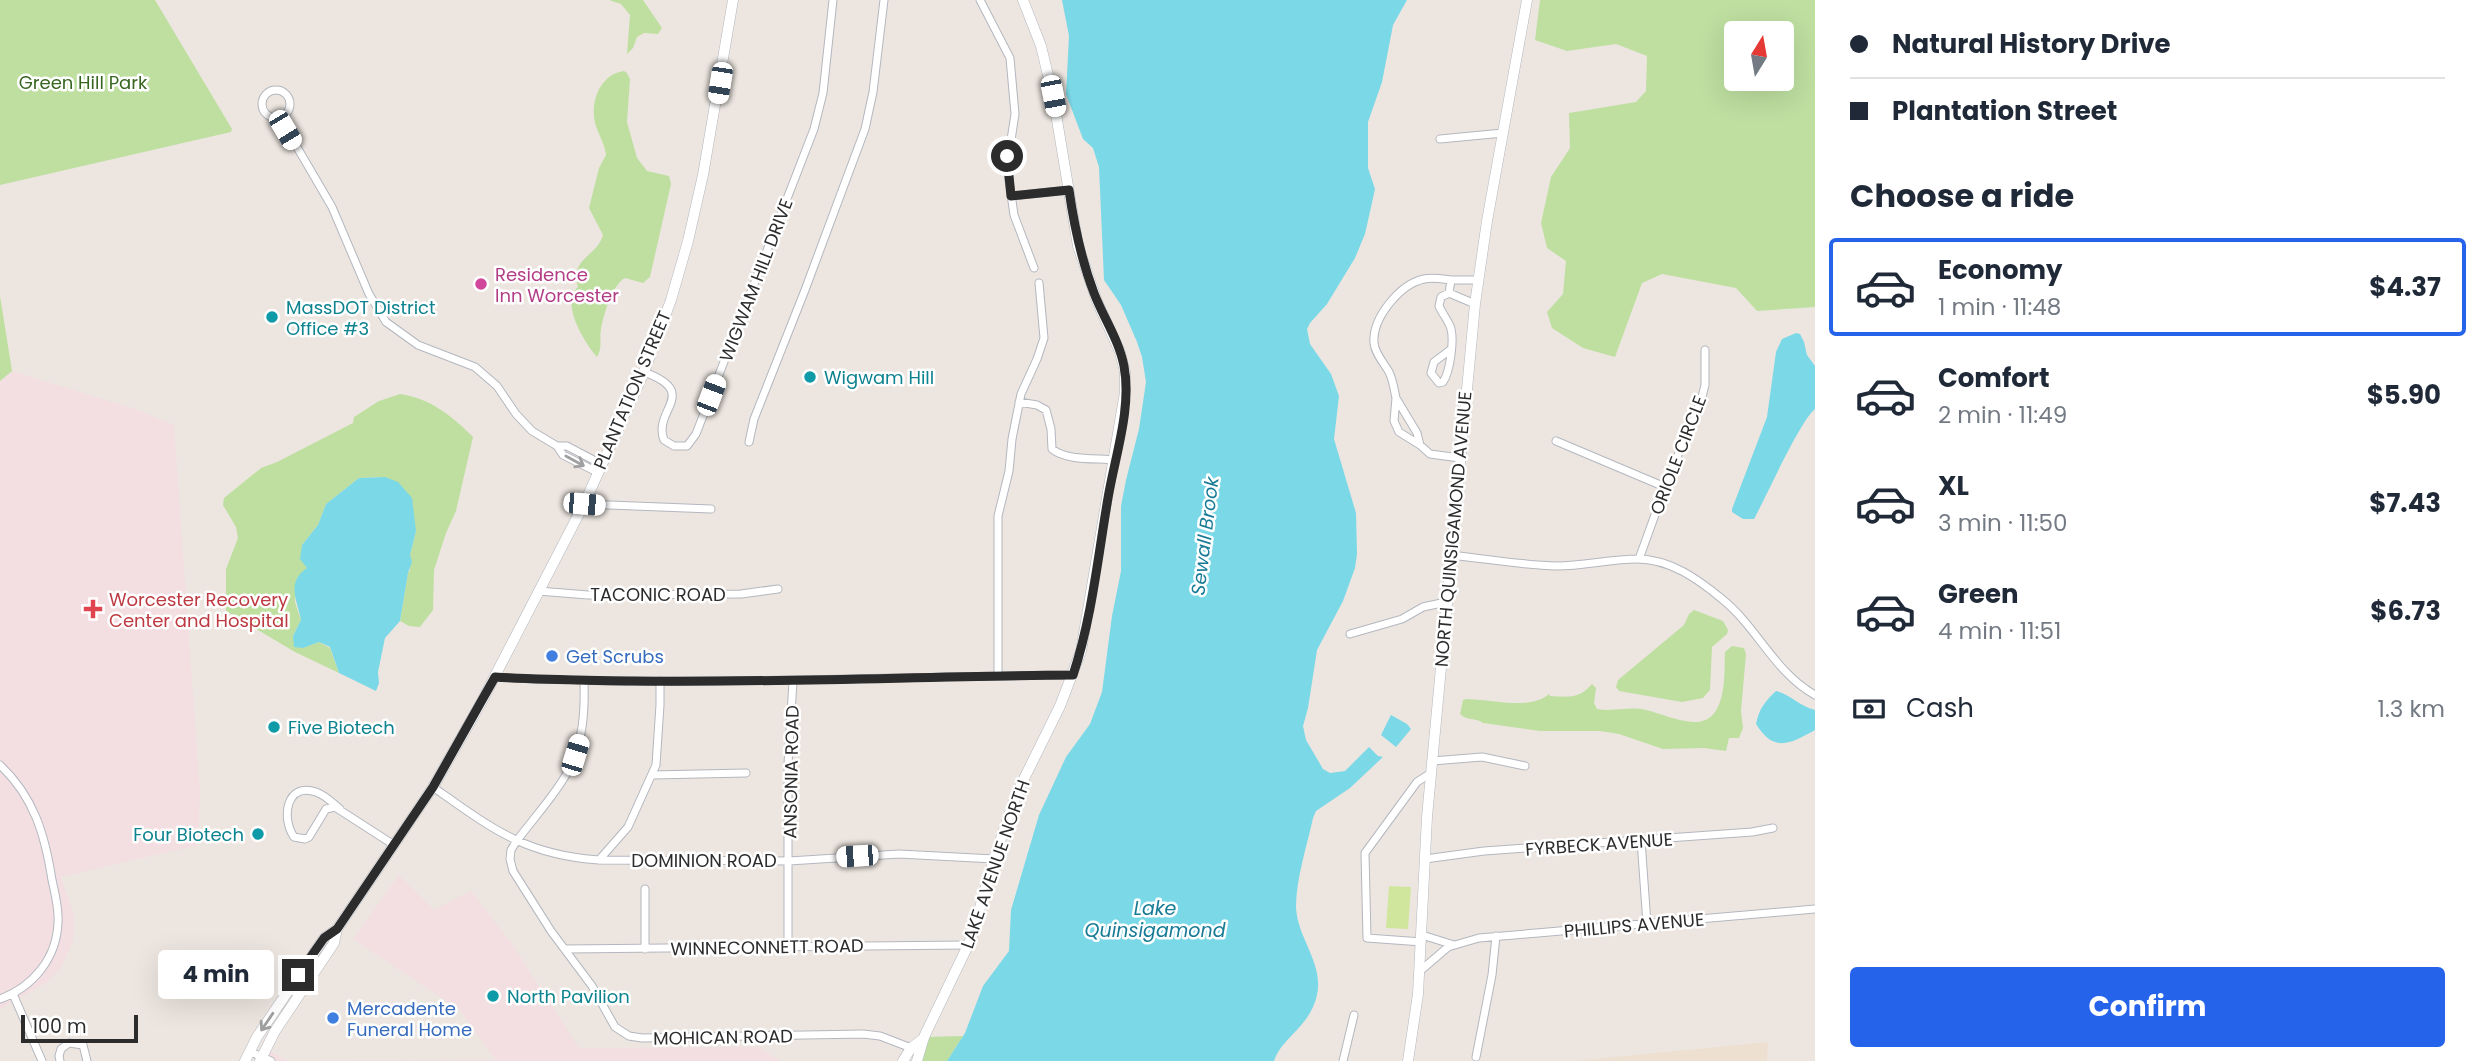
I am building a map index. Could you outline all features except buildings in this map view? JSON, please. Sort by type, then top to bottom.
[{"type":"main road","name":"PLANTATION STREET","points":[[248,1056],[257,1037],[324,938],[337,929],[433,787],[495,677],[584,504],[644,372],[671,300],[704,175],[733,0]]},
{"type":"main road","name":"LAKE AVENUE NORTH","points":[[903,1061],[916,1054],[968,945],[1016,795],[1073,675],[1086,630],[1124,403],[1125,372],[1120,352],[1085,268],[1075,232],[1049,79],[1041,46],[1023,0]]},
{"type":"main road","name":"NORTH QUINSIGAMOND AVENUE","points":[[1408,1061],[1420,971],[1431,773],[1475,304],[1527,0]]},
{"type":"main road","name":"PLANTATION STREET","points":[[264,1060],[275,1031],[334,943],[337,929]]},
{"type":"street","name":"WIGWAM HILL DRIVE","points":[[644,372],[661,379],[671,392],[672,399],[662,428],[662,438],[671,446],[687,446],[696,434],[814,129],[823,93],[833,0]]},
{"type":"street","points":[[749,442],[754,419],[810,279],[865,129],[874,86],[884,0]]},
{"type":"street","points":[[980,0],[1010,58],[1015,107],[1007,156],[1011,196],[1014,215],[1034,268]]},
{"type":"street","points":[[272,91],[285,93],[290,100],[289,109],[280,118],[270,118],[263,111],[262,101],[272,91]]},
{"type":"street","points":[[280,118],[332,207],[380,315],[398,333],[418,345],[479,369],[496,386],[526,426],[557,446],[567,446],[599,468]]},
{"type":"street","points":[[1440,139],[1503,133]]},
{"type":"street","points":[[1011,196],[1069,190]]},
{"type":"street","points":[[1420,445],[1417,433],[1396,398],[1392,380],[1375,349],[1378,324],[1392,302],[1415,282],[1432,278],[1478,280]]},
{"type":"street","points":[[1450,293],[1451,280]]},
{"type":"street","points":[[998,675],[999,508],[1009,471],[1022,388],[1044,338],[1039,284]]},
{"type":"street","points":[[1450,351],[1451,329],[1439,306],[1441,297],[1450,293],[1475,304]]},
{"type":"street","name":"ORIOLE CIRCLE","points":[[1639,559],[1701,401],[1705,386],[1705,350]]},
{"type":"street","points":[[1396,398],[1394,413],[1397,429],[1401,434],[1430,454],[1460,458]]},
{"type":"street","points":[[1019,402],[1037,405],[1046,410],[1054,452],[1115,460]]},
{"type":"street","points":[[1556,441],[1665,487]]},
{"type":"street","points":[[584,504],[710,509]]},
{"type":"street","points":[[1451,555],[1560,566],[1639,559],[1662,563],[1682,571],[1723,599],[1791,676],[1815,695]]},
{"type":"street","name":"TACONIC ROAD","points":[[538,591],[588,595],[741,594],[778,590]]},
{"type":"street","points":[[1350,634],[1402,619],[1423,607],[1446,602]]},
{"type":"street","points":[[495,677],[584,681],[793,681],[1073,675]]},
{"type":"street","points":[[516,842],[568,773],[584,716],[584,681]]},
{"type":"street","points":[[599,860],[628,827],[652,775],[658,755],[660,681]]},
{"type":"street","name":"ANSONIA ROAD","points":[[788,947],[788,764],[793,681]]},
{"type":"street","points":[[1432,761],[1482,757],[1525,766]]},
{"type":"street","points":[[0,765],[22,788],[40,823],[46,842],[58,921],[53,950],[44,966],[13,995],[0,999]]},
{"type":"street","points":[[652,775],[746,773]]},
{"type":"street","points":[[1431,773],[1417,782],[1365,853],[1367,938],[1422,939],[1454,945]]},
{"type":"street","name":"DOMINION ROAD","points":[[433,787],[516,842],[553,855],[599,860],[789,861],[899,854],[994,859]]},
{"type":"street","points":[[340,809],[326,809],[309,837],[303,840],[294,837],[288,827],[286,814],[293,796],[301,792],[315,791],[394,845]]},
{"type":"street","name":"FYRBECK AVENUE","points":[[1425,859],[1484,851],[1752,832],[1773,828]]},
{"type":"street","points":[[1640,840],[1647,924]]},
{"type":"street","name":"MOHICAN ROAD","points":[[516,842],[509,859],[513,871],[615,1027],[633,1037],[863,1034],[880,1036],[916,1054]]},
{"type":"street","points":[[645,889],[645,949]]},
{"type":"street","name":"PHILLIPS AVENUE","points":[[1420,971],[1441,952],[1471,939],[1815,909]]},
{"type":"street","points":[[1476,1057],[1492,975],[1496,936]]},
{"type":"street","name":"WINNECONNETT ROAD","points":[[566,949],[968,945]]},
{"type":"street","points":[[13,995],[42,1061]]},
{"type":"street","points":[[1343,1061],[1354,1015]]},
{"type":"street","points":[[60,1061],[61,1049],[73,1043],[83,1045],[87,1061]]},
{"type":"street","points":[[248,1056],[264,1060]]},
{"type":"shaded area","name":"Worcester Recovery Center and Hospital","points":[[12,371],[138,410],[174,425],[200,793],[198,845],[61,877],[74,915],[73,941],[61,968],[47,982],[0,1009],[0,382]]},
{"type":"shaded area","points":[[399,875],[434,910],[471,891],[512,944],[579,1048],[758,1047],[781,1061],[288,1061],[496,1060],[460,1010],[353,939]]},
{"type":"shaded area","points":[[1768,1042],[1767,1061],[1574,1061],[1634,1055]]},
{"type":"shaded area","points":[[270,1051],[288,1061],[264,1061]]},
{"type":"green space","name":"Green Hill Park","points":[[0,0],[155,0],[232,129],[231,132],[0,185]]},
{"type":"green space","points":[[609,0],[643,0],[662,28],[658,34],[644,33],[637,37],[633,48],[627,54],[630,15],[621,4]]},
{"type":"green space","points":[[1540,0],[1815,0],[1815,307],[1757,311],[1736,288],[1662,274],[1642,283],[1615,357],[1583,348],[1552,328],[1547,312],[1563,294],[1566,261],[1547,248],[1541,223],[1551,177],[1570,148],[1569,113],[1636,102],[1646,91],[1647,56],[1616,44],[1567,51],[1535,40]]},
{"type":"green space","points":[[624,71],[630,79],[627,122],[637,158],[647,171],[669,176],[671,184],[650,277],[643,283],[625,278],[616,287],[604,316],[597,357],[576,322],[572,303],[573,294],[578,287],[577,270],[603,235],[589,208],[599,168],[606,155],[595,123],[594,106],[603,83],[616,73]]},
{"type":"green space","points":[[0,296],[12,371],[0,381]]},
{"type":"green space","points":[[400,394],[421,399],[440,409],[473,437],[456,511],[434,570],[433,610],[420,627],[409,626],[400,621],[416,531],[385,477],[359,478],[326,504],[318,525],[302,545],[307,568],[297,578],[295,602],[301,620],[293,636],[303,648],[319,642],[330,648],[339,673],[295,652],[226,611],[226,569],[238,538],[236,527],[223,505],[224,498],[261,468],[353,423],[354,417],[379,401]]},
{"type":"green space","points":[[1694,610],[1723,621],[1728,630],[1712,647],[1710,690],[1703,698],[1682,702],[1619,691],[1616,687],[1618,680],[1684,625]]},
{"type":"green space","points":[[1732,646],[1744,648],[1746,654],[1741,711],[1743,728],[1739,738],[1729,738],[1726,751],[1704,748],[1663,749],[1619,734],[1600,731],[1540,731],[1483,723],[1460,714],[1463,700],[1466,699],[1532,702],[1549,694],[1563,697],[1578,695],[1592,684],[1596,688],[1594,703],[1597,709],[1640,709],[1675,719],[1693,722],[1704,720],[1713,715],[1718,707],[1724,684],[1725,652]]},
{"type":"green space","points":[[1389,886],[1411,887],[1408,929],[1386,928]]},
{"type":"green space","points":[[963,1036],[947,1061],[917,1061],[924,1037]]},
{"type":"water","name":"Lake Quinsigamond","points":[[1062,0],[1407,0],[1393,25],[1382,82],[1368,122],[1368,168],[1375,189],[1365,234],[1355,258],[1327,304],[1307,329],[1310,344],[1331,374],[1339,396],[1334,439],[1356,513],[1357,554],[1343,601],[1317,650],[1303,726],[1306,740],[1323,769],[1330,773],[1345,771],[1369,747],[1383,757],[1350,788],[1316,811],[1313,818],[1300,873],[1296,907],[1297,918],[1317,972],[1317,995],[1308,1015],[1283,1045],[1274,1061],[947,1061],[965,1033],[983,986],[1009,951],[1011,910],[1039,815],[1066,757],[1090,724],[1102,692],[1121,571],[1121,506],[1139,429],[1146,382],[1137,342],[1121,305],[1104,280],[1099,167],[1093,148],[1083,139],[1066,94],[1069,36]]},
{"type":"water","points":[[1800,334],[1807,355],[1815,366],[1815,409],[1792,443],[1754,519],[1743,519],[1732,512],[1732,509],[1767,417],[1776,352],[1782,339]]},
{"type":"water","points":[[385,477],[398,482],[412,498],[416,531],[400,621],[385,638],[376,691],[339,673],[330,647],[319,642],[303,648],[294,647],[293,636],[301,620],[295,585],[307,568],[300,559],[302,545],[318,525],[326,504],[359,478]]},
{"type":"water","points":[[1776,691],[1815,710],[1815,730],[1783,743],[1769,739],[1763,733],[1756,724],[1757,719],[1763,706]]},
{"type":"water","points":[[1391,715],[1411,729],[1396,747],[1381,735]]},
{"type":"place","name":"Residence Inn Worcester","points":[[481,284]]},
{"type":"place","name":"MassDOT District Office #3","points":[[272,317]]},
{"type":"place","name":"Wigwam Hill","points":[[810,377]]},
{"type":"place","name":"Worcester Recovery Center and Hospital","points":[[93,609]]},
{"type":"place","name":"Get Scrubs","points":[[552,656]]},
{"type":"place","name":"Five Biotech","points":[[274,727]]},
{"type":"place","name":"Four Biotech","points":[[258,834]]},
{"type":"place","name":"North Pavilion","points":[[493,996]]},
{"type":"place","name":"Mercadente Funeral Home","points":[[333,1018]]},
{"type":"route","points":[[298,975],[324,938],[337,929],[433,787],[495,677],[530,680],[735,682],[1073,675],[1086,630],[1121,429],[1125,372],[1116,341],[1105,321],[1085,268],[1075,232],[1069,190],[1011,196],[1007,156]]},
{"type":"water label","name":"Sewall Brook","points":[[1205,536]]}]
